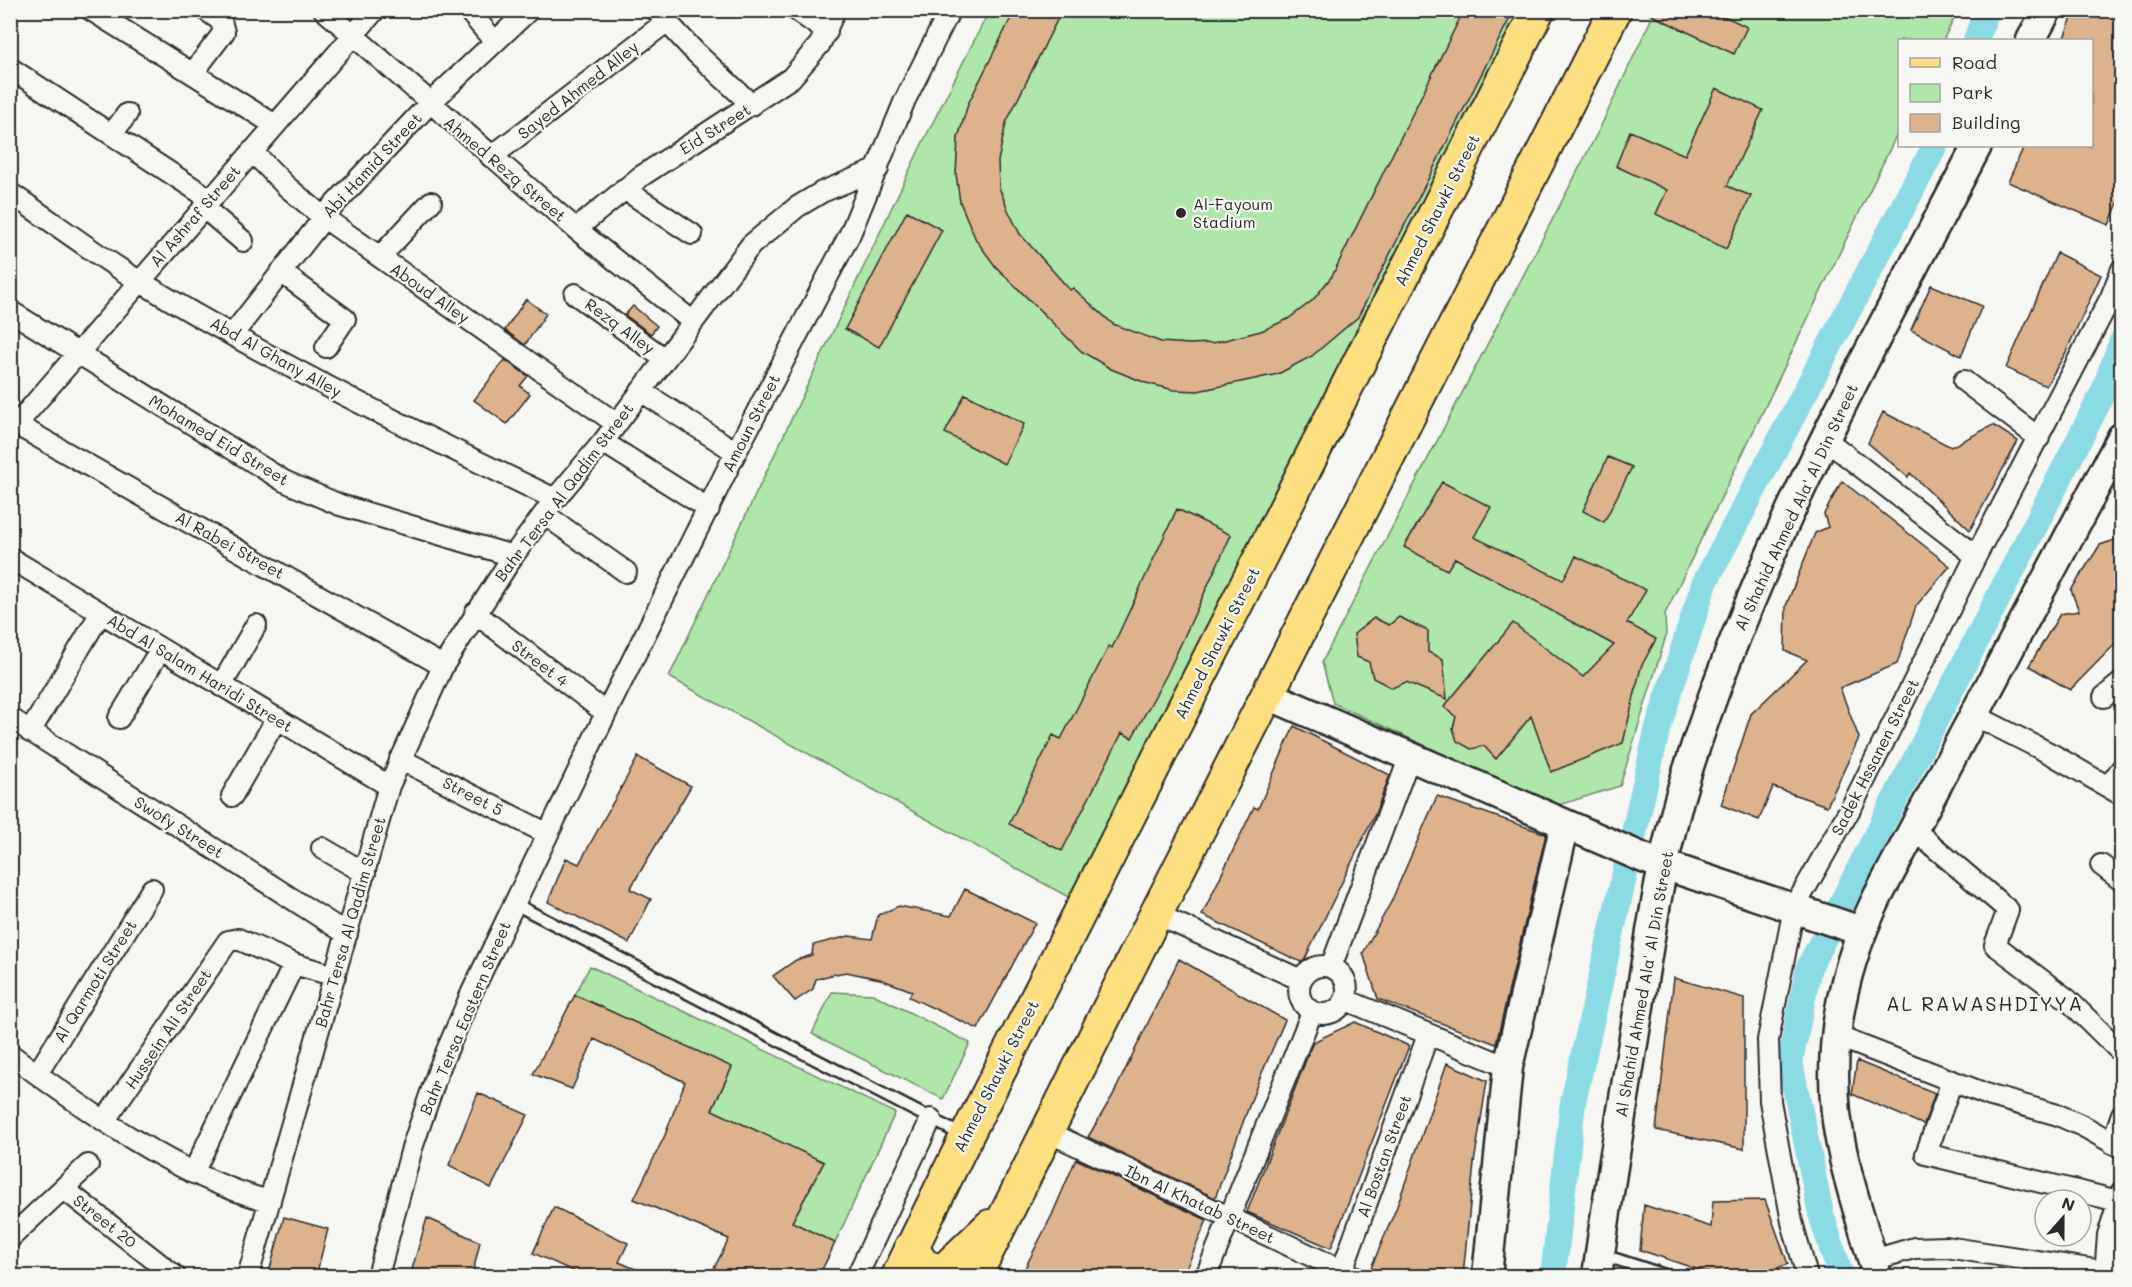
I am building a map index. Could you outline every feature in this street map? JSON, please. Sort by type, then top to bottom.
[{"type":"main road","name":"Ahmed Shawki Street","points":[[898,1276],[966,1137],[1538,10]]},
{"type":"main road","points":[[975,1276],[1046,1131],[1615,10]]},
{"type":"main road","points":[[911,1248],[924,1266],[938,1270],[945,1269],[1008,1208]]},
{"type":"street","points":[[91,10],[275,125]]},
{"type":"street","points":[[193,73],[224,28],[222,21],[206,10]]},
{"type":"street","name":"Ahmed Rezq Street","points":[[324,10],[429,104],[576,229],[692,321]]},
{"type":"street","name":"Al Ashraf Street","points":[[13,423],[375,10]]},
{"type":"street","points":[[468,10],[495,42]]},
{"type":"street","name":"Abi Hamid Street","points":[[233,334],[323,217],[429,104],[529,10]]},
{"type":"street","points":[[796,10],[827,32]]},
{"type":"street","name":"Eid Street","points":[[576,229],[624,189],[752,105],[801,67],[827,32],[836,10]]},
{"type":"street","name":"Amoun Street","points":[[546,833],[710,509],[736,452],[850,234],[905,100],[950,10]]},
{"type":"street","points":[[2032,39],[2047,10]]},
{"type":"street","points":[[661,16],[752,105]]},
{"type":"street","name":"Sayed Ahmed Alley","points":[[491,157],[661,16]]},
{"type":"street","points":[[10,68],[112,134],[206,203],[243,241]]},
{"type":"street","points":[[112,134],[127,114]]},
{"type":"street","name":"Al Shahid Ahmed Ala' Al Din Street","points":[[1598,1265],[1654,861],[1725,660],[1770,555],[1825,439],[1976,147]]},
{"type":"street","name":"Aboud Alley","points":[[252,151],[286,186],[323,217],[617,424]]},
{"type":"street","name":"Bahr Tersa Al Qadim Street","points":[[248,1276],[390,786],[443,666],[513,556],[549,507],[617,424],[732,268],[773,225],[822,192],[878,169]]},
{"type":"street","points":[[624,189],[692,234]]},
{"type":"street","name":"Abd Al Ghany Alley","points":[[10,193],[138,280],[549,507],[626,572]]},
{"type":"street","points":[[380,257],[431,202]]},
{"type":"street","name":"Sadek Hssanen Street","points":[[1802,1274],[1770,1101],[1768,1040],[1804,911],[1854,802],[1976,556],[2110,297],[2121,269]]},
{"type":"street","points":[[281,272],[345,319],[326,347]]},
{"type":"street","name":"Rezq Alley","points":[[575,294],[664,358]]},
{"type":"street","name":"Mohamed Eid Street","points":[[10,311],[258,467],[312,494],[369,515],[513,556]]},
{"type":"street","points":[[1964,381],[2039,438]]},
{"type":"street","points":[[641,391],[736,452]]},
{"type":"street","name":"Al Rabei Street","points":[[13,423],[443,666]]},
{"type":"street","points":[[1952,1081],[1926,1154],[2120,1196],[2108,1235],[2111,1273],[1946,1247],[1914,1248],[1875,1268],[1843,1149],[1836,1114],[1834,1079],[1836,1036],[1855,929],[1913,829],[2121,436]]},
{"type":"street","points":[[1825,439],[1976,556]]},
{"type":"street","points":[[603,442],[710,509]]},
{"type":"street","name":"Abd Al Salam Haridi Street","points":[[13,565],[390,786]]},
{"type":"street","name":"Street 4","points":[[475,613],[606,713]]},
{"type":"street","points":[[30,732],[100,614]]},
{"type":"street","points":[[221,686],[256,625]]},
{"type":"street","points":[[119,718],[160,651]]},
{"type":"street","points":[[2104,697],[2121,682]]},
{"type":"street","points":[[1268,695],[1654,861],[1855,929]]},
{"type":"street","points":[[1974,715],[2115,791],[2121,768]]},
{"type":"street","name":"Swofy Street","points":[[10,718],[347,934]]},
{"type":"street","points":[[232,796],[277,718]]},
{"type":"street","points":[[1330,967],[1410,756]]},
{"type":"street","name":"Street 5","points":[[400,759],[546,833]]},
{"type":"street","points":[[1487,1276],[1508,1067],[1572,826]]},
{"type":"street","points":[[1913,829],[2008,910],[1995,945],[2067,999],[2121,1053]]},
{"type":"street","name":"Bahr Tersa Eastern Street","points":[[378,1276],[412,1148],[440,1070],[546,833]]},
{"type":"street","points":[[322,848],[365,873]]},
{"type":"street","points":[[2101,865],[2121,880]]},
{"type":"street","name":"Al Qarmoti Street","points":[[38,1074],[152,889]]},
{"type":"street","points":[[1156,914],[1301,980]]},
{"type":"street","name":"Hussein Ali Street","points":[[105,1120],[231,939],[238,939],[294,964]]},
{"type":"street","points":[[193,1173],[294,964],[334,976]]},
{"type":"street","points":[[1330,967],[1343,977],[1347,984],[1346,1000],[1335,1012],[1328,1014],[1312,1012],[1301,1002],[1298,987],[1310,969],[1330,967]]},
{"type":"street","points":[[1346,1000],[1508,1067]]},
{"type":"street","points":[[1206,1276],[1312,1012]]},
{"type":"street","name":"Al Bostan Street","points":[[1345,1275],[1428,1035]]},
{"type":"street","points":[[1836,1036],[1952,1081],[2058,1115],[2117,1146],[2121,1114]]},
{"type":"street","points":[[10,1054],[105,1120],[193,1173],[230,1190],[270,1201]]},
{"type":"street","points":[[857,1276],[931,1119]]},
{"type":"street","name":"Ibn Al Khatab Street","points":[[1046,1131],[1231,1218],[1345,1275]]},
{"type":"street","points":[[10,1238],[88,1165]]},
{"type":"street","name":"Street 20","points":[[64,1189],[175,1276]]},
{"type":"lane","points":[[513,903],[966,1137]]},
{"type":"lane","points":[[1598,1265],[1668,1276]]},
{"type":"green space","points":[[989,11],[1520,11],[1341,371],[1070,898],[669,677],[920,148]]},
{"type":"green space","points":[[1655,11],[1958,11],[1944,39],[1898,39],[1898,132],[1665,614],[1666,636],[1620,786],[1556,806],[1333,703],[1322,662],[1600,128]]},
{"type":"green space","points":[[590,966],[895,1113],[835,1243],[792,1222],[824,1162],[712,1110],[732,1067],[575,995]]},
{"type":"green space","points":[[832,992],[873,994],[970,1043],[943,1099],[812,1034]]},
{"type":"building","points":[[1015,10],[1062,10],[1006,123],[998,161],[999,187],[1020,234],[1070,290],[1073,288],[1113,324],[1161,342],[1189,344],[1213,343],[1261,331],[1288,319],[1313,300],[1332,276],[1464,10],[1514,10],[1358,317],[1312,356],[1278,374],[1198,391],[1174,390],[1146,383],[1111,369],[1081,351],[996,267],[976,240],[960,202],[956,174],[958,138],[968,104]]},
{"type":"building","points":[[1641,10],[1712,10],[1747,27],[1734,54]]},
{"type":"building","points":[[2075,10],[2121,10],[2121,195],[2109,225],[2008,182],[2024,147],[2093,147],[2093,39],[2063,39]]},
{"type":"building","points":[[1716,88],[1763,110],[1727,186],[1751,196],[1726,249],[1656,214],[1667,190],[1616,166],[1630,131],[1685,155]]},
{"type":"building","points":[[907,211],[942,230],[879,347],[845,329]]},
{"type":"building","points":[[2057,253],[2101,275],[2065,354],[2046,386],[2006,368]]},
{"type":"building","points":[[1931,285],[1982,306],[1961,356],[1911,330]]},
{"type":"building","points":[[526,299],[546,314],[525,345],[505,330]]},
{"type":"building","points":[[633,306],[657,326],[651,334],[625,315]]},
{"type":"building","points":[[505,360],[528,376],[520,386],[530,394],[507,424],[474,400]]},
{"type":"building","points":[[965,394],[1024,424],[1004,464],[945,433]]},
{"type":"building","points":[[1883,412],[1951,447],[1993,425],[2018,441],[1970,530],[1910,473],[1908,477],[1868,443]]},
{"type":"building","points":[[1608,457],[1632,467],[1604,522],[1583,511]]},
{"type":"building","points":[[1842,481],[1950,566],[1916,606],[1897,664],[1840,688],[1859,738],[1827,806],[1773,787],[1759,820],[1721,805],[1751,714],[1807,660],[1785,651],[1786,606],[1815,533],[1828,527],[1824,514]]},
{"type":"building","points":[[1442,482],[1491,507],[1474,537],[1563,580],[1576,556],[1646,590],[1627,623],[1656,639],[1641,667],[1623,743],[1551,772],[1531,716],[1496,759],[1484,746],[1471,749],[1457,741],[1453,728],[1456,717],[1444,707],[1513,623],[1583,677],[1614,645],[1455,558],[1447,570],[1404,547]]},
{"type":"building","points":[[1177,509],[1231,535],[1167,674],[1132,738],[1122,733],[1062,851],[1009,824],[1053,735],[1061,739],[1109,646],[1112,648]]},
{"type":"building","points":[[2121,538],[2121,638],[2070,690],[2029,666],[2060,614],[2079,611],[2071,590],[2100,545]]},
{"type":"building","points":[[1399,617],[1428,631],[1428,652],[1443,659],[1447,699],[1406,682],[1392,688],[1373,678],[1369,662],[1357,657],[1354,634],[1374,618],[1389,625]]},
{"type":"building","points":[[1294,726],[1390,775],[1375,814],[1303,963],[1202,915],[1254,807],[1258,809]]},
{"type":"building","points":[[638,757],[691,786],[630,889],[651,899],[629,943],[548,902],[566,858],[579,864]]},
{"type":"building","points":[[1437,796],[1546,834],[1496,1044],[1378,999],[1363,953],[1391,902]]},
{"type":"building","points":[[965,889],[1035,923],[978,1029],[909,997],[912,991],[880,979],[846,972],[831,975],[816,979],[813,989],[795,1001],[773,976],[796,960],[812,955],[813,945],[849,936],[872,939],[878,915],[899,906],[951,916]]},
{"type":"building","points":[[1179,959],[1285,1020],[1258,1082],[1215,1198],[1088,1137],[1113,1095]]},
{"type":"building","points":[[1674,978],[1744,998],[1744,1149],[1656,1130]]},
{"type":"building","points":[[575,995],[732,1067],[712,1110],[824,1162],[792,1222],[835,1243],[819,1276],[710,1276],[729,1239],[634,1199],[665,1135],[685,1082],[594,1039],[572,1089],[533,1074]]},
{"type":"building","points":[[1355,1022],[1409,1046],[1331,1248],[1247,1212],[1313,1042]]},
{"type":"building","points":[[1857,1061],[1935,1093],[1924,1125],[1852,1094]]},
{"type":"building","points":[[1447,1063],[1487,1081],[1474,1163],[1463,1276],[1388,1276],[1371,1268],[1396,1209]]},
{"type":"building","points":[[478,1093],[528,1115],[491,1188],[449,1165]]},
{"type":"building","points":[[1076,1159],[1207,1220],[1183,1276],[1021,1276],[1052,1215]]},
{"type":"building","points":[[1765,1200],[1788,1264],[1757,1276],[1717,1276],[1640,1250],[1644,1205],[1711,1227],[1713,1201]]},
{"type":"building","points":[[554,1207],[628,1243],[619,1262],[652,1276],[584,1276],[533,1253]]},
{"type":"building","points":[[284,1217],[328,1229],[316,1276],[268,1276]]},
{"type":"building","points":[[427,1218],[480,1242],[472,1276],[410,1276]]},
{"type":"waterway","points":[[1976,39],[1987,10]]},
{"type":"waterway","points":[[1553,1276],[1573,1102],[1657,731],[1704,584],[1934,147]]},
{"type":"waterway","points":[[1841,1276],[1821,1214],[1790,1062],[1809,967],[2103,393],[2122,341]]},
{"type":"place","name":"Al-Fayoum Stadium","points":[[1181,213]]},
{"type":"district","name":"AL RAWASHDIYYA","points":[[1985,1004]]}]
